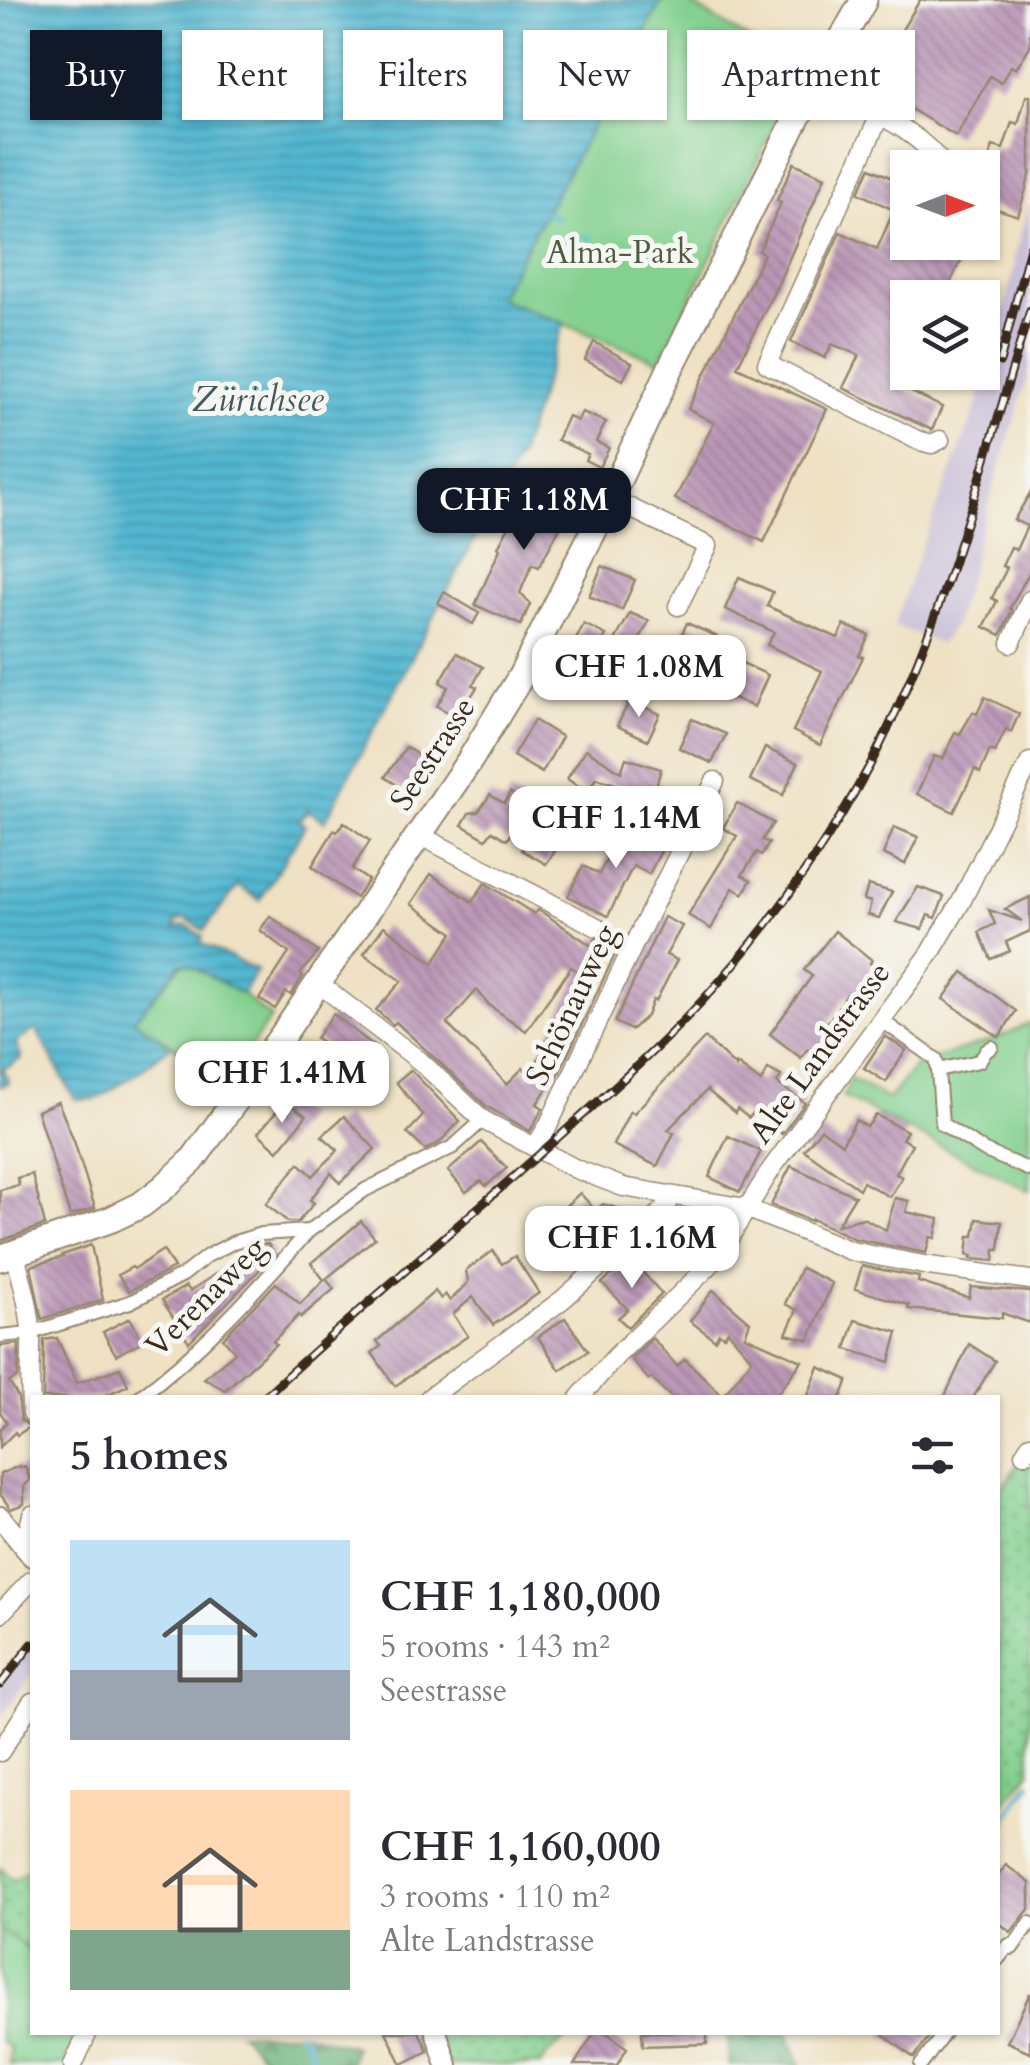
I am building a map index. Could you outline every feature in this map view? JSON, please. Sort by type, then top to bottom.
[{"type":"main road","name":"Seestrasse","points":[[847,30],[864,0]]},
{"type":"main road","name":"Seestrasse","points":[[7,1256],[112,1220],[141,1205],[192,1161],[250,1082],[470,760],[521,676],[796,120]]},
{"type":"street","points":[[878,120],[767,364],[918,440],[932,444],[940,440]]},
{"type":"street","points":[[886,120],[929,150]]},
{"type":"street","points":[[610,498],[708,546],[678,606]]},
{"type":"street","points":[[1011,643],[1030,600]]},
{"type":"street","name":"Alte Landstrasse","points":[[582,1395],[721,1251],[772,1168],[951,921],[1030,762]]},
{"type":"street","name":"Schönauweg","points":[[535,1147],[716,781]]},
{"type":"street","points":[[419,835],[597,927]]},
{"type":"street","points":[[318,983],[406,1050],[483,1120],[576,1169],[623,1187],[746,1208],[852,1251],[1030,1280]]},
{"type":"street","points":[[881,1020],[936,1059],[942,1124],[985,1152],[1030,1170]]},
{"type":"street","points":[[938,1070],[979,1061],[992,1047]]},
{"type":"street","name":"Verenaweg","points":[[142,1395],[220,1329],[309,1231],[365,1190],[453,1147],[483,1120]]},
{"type":"street","points":[[433,1395],[562,1300],[663,1211],[672,1197]]},
{"type":"street","points":[[0,1336],[32,1332],[130,1302],[183,1275],[232,1243],[261,1234],[309,1231]]},
{"type":"street","points":[[7,1256],[29,1308],[30,1398]]},
{"type":"street","points":[[0,1517],[28,1552]]},
{"type":"street","points":[[0,1614],[30,1582]]},
{"type":"street","points":[[0,1752],[30,1705]]},
{"type":"street","points":[[1000,1957],[1008,1945],[1012,1948],[1030,1923]]},
{"type":"street","points":[[73,2065],[87,2035]]},
{"type":"street","points":[[437,2035],[446,2065]]},
{"type":"street","points":[[921,2065],[944,2035]]},
{"type":"shaded area","points":[[1030,200],[1030,369],[954,625],[940,644],[894,625],[982,390],[1000,390],[1000,325]]},
{"type":"shaded area","points":[[30,1641],[30,1677],[0,1718],[0,1681]]},
{"type":"green space","name":"Alma-Park","points":[[662,0],[684,0],[733,30],[687,30],[687,120],[777,120],[660,362],[498,298],[596,120],[667,120],[667,30],[645,30]]},
{"type":"green space","points":[[188,964],[242,994],[271,1018],[225,1081],[134,1020],[181,965]]},
{"type":"green space","points":[[1030,1023],[1030,1191],[843,1097],[851,1079],[888,1099],[917,1064],[1002,1037]]},
{"type":"green space","points":[[1030,1445],[1030,1771],[1000,1808],[1000,1491]]},
{"type":"green space","points":[[0,1868],[13,1880],[30,1869],[30,1951],[0,1930]]},
{"type":"green space","points":[[0,1930],[30,1951],[30,2035],[78,2035],[64,2065],[9,2065],[10,2048],[0,2040]]},
{"type":"green space","points":[[242,2035],[312,2035],[354,2047],[350,2065],[270,2065]]},
{"type":"green space","points":[[437,2035],[570,2035],[541,2065],[447,2065]]},
{"type":"green space","points":[[728,2035],[789,2035],[801,2065],[729,2065]]},
{"type":"water","name":"Zürichsee","points":[[0,0],[662,0],[645,30],[523,30],[523,120],[596,120],[498,298],[564,323],[519,456],[325,821],[308,810],[299,820],[305,826],[260,900],[238,886],[204,930],[185,918],[175,923],[175,928],[186,925],[203,937],[200,943],[257,970],[242,994],[188,964],[181,964],[134,1020],[171,1046],[97,1099],[75,1100],[36,1029],[15,1043],[22,1058],[3,1070],[9,1083],[0,1087]]},
{"type":"building","points":[[920,0],[1030,0],[1030,46],[1016,69],[1011,66],[1001,83],[990,76],[956,136],[915,112],[915,30],[902,30]]},
{"type":"building","points":[[1026,96],[1030,96],[1030,175],[1018,216],[1000,210],[1000,150],[992,150],[993,146],[1003,149],[1012,122],[1018,124]]},
{"type":"building","points":[[794,163],[825,177],[737,367],[827,409],[764,542],[675,499],[714,423],[688,409],[764,254],[759,251]]},
{"type":"building","points":[[870,168],[890,177],[890,208],[858,193]]},
{"type":"building","points":[[890,219],[890,260],[961,260],[952,280],[890,280],[890,390],[907,390],[942,407],[932,430],[843,388],[859,355],[832,344],[825,358],[791,342],[840,232],[877,249]]},
{"type":"building","points":[[594,342],[632,363],[623,380],[585,360]]},
{"type":"building","points":[[582,412],[606,422],[596,442],[609,448],[599,467],[585,460],[588,454],[557,440],[568,416],[577,421]]},
{"type":"building","points":[[544,479],[577,495],[539,567],[532,564],[520,593],[530,604],[521,625],[475,605],[515,515],[526,521]]},
{"type":"building","points":[[1030,493],[1030,571],[1001,635],[984,627],[997,601],[992,598],[1007,568],[1002,566],[1011,547],[1016,550],[1027,526],[1014,520]]},
{"type":"building","points":[[602,566],[635,580],[622,610],[589,596]]},
{"type":"building","points":[[739,577],[773,592],[767,606],[838,638],[844,625],[869,635],[859,656],[863,657],[820,745],[793,731],[822,671],[767,645],[774,632],[725,609]]},
{"type":"building","points":[[444,592],[479,613],[473,624],[438,603]]},
{"type":"building","points":[[630,613],[649,621],[633,652],[613,644]]},
{"type":"building","points":[[687,623],[720,638],[715,650],[768,675],[754,707],[720,692],[726,680],[672,655]]},
{"type":"building","points":[[584,624],[606,635],[590,666],[568,655]]},
{"type":"building","points":[[457,653],[483,667],[473,685],[477,687],[458,718],[437,706],[448,687],[440,682]]},
{"type":"building","points":[[985,697],[1019,714],[995,752],[990,750],[980,773],[975,769],[954,812],[917,794],[934,756],[943,759],[955,732],[960,734]]},
{"type":"building","points":[[630,700],[660,714],[648,740],[617,726]]},
{"type":"building","points":[[692,719],[726,734],[712,763],[679,748]]},
{"type":"building","points":[[534,720],[562,737],[542,773],[513,756]]},
{"type":"building","points":[[406,747],[425,760],[407,792],[385,777]]},
{"type":"building","points":[[765,748],[798,763],[783,795],[750,780]]},
{"type":"building","points":[[586,749],[621,772],[626,758],[661,769],[653,796],[596,778],[587,792],[567,779]]},
{"type":"building","points":[[510,793],[527,803],[507,840],[492,831],[486,839],[462,825],[469,813],[478,812],[490,795],[504,803]]},
{"type":"building","points":[[737,803],[773,823],[762,840],[769,843],[762,855],[757,852],[742,875],[751,880],[743,894],[733,888],[711,929],[688,915],[737,836],[723,828]]},
{"type":"building","points":[[545,814],[560,823],[552,836],[562,841],[546,864],[522,850]]},
{"type":"building","points":[[344,822],[370,841],[352,869],[368,880],[356,898],[312,866],[334,830],[337,832]]},
{"type":"building","points":[[624,826],[664,845],[649,874],[633,866],[608,916],[568,896],[583,866],[599,874]]},
{"type":"building","points":[[894,827],[918,837],[905,864],[883,854]]},
{"type":"building","points":[[431,874],[472,902],[485,883],[534,914],[538,910],[545,914],[592,946],[595,939],[603,938],[619,946],[557,1077],[537,1104],[543,1108],[530,1131],[486,1106],[396,1022],[393,1025],[376,1010],[402,981],[364,954],[384,926],[433,963],[453,933],[411,904]],"holes":[[[571,967],[580,972],[530,1076],[523,1068],[507,1084],[447,1024],[477,990],[489,1005],[526,1031]]]},
{"type":"building","points":[[868,885],[892,892],[879,918],[868,915],[871,902],[864,900]]},
{"type":"building","points":[[918,887],[944,896],[936,918],[928,915],[922,929],[896,922]]},
{"type":"building","points":[[1030,897],[1030,931],[1006,942],[1010,951],[991,959],[979,932],[995,924],[989,910],[1022,921],[1005,909]]},
{"type":"building","points":[[270,916],[318,952],[300,974],[303,976],[291,995],[286,992],[275,1009],[259,999],[289,953],[260,930]]},
{"type":"building","points":[[664,917],[682,926],[666,955],[677,960],[647,1016],[631,1030],[615,1022]]},
{"type":"building","points":[[835,931],[883,973],[859,1003],[847,995],[828,1022],[839,1031],[819,1059],[807,1049],[801,1058],[770,1034],[812,976],[804,970]]},
{"type":"building","points":[[963,972],[1016,1011],[999,1037],[943,999]]},
{"type":"building","points":[[333,1014],[375,1047],[341,1092],[318,1076],[337,1053],[316,1038]]},
{"type":"building","points":[[885,1036],[906,1050],[886,1082],[864,1068]]},
{"type":"building","points":[[705,1038],[736,1067],[737,1064],[761,1082],[768,1069],[781,1076],[777,1083],[805,1103],[782,1134],[753,1113],[749,1118],[737,1109],[735,1113],[707,1090],[668,1130],[674,1133],[657,1166],[613,1145],[630,1111],[634,1113]]},
{"type":"building","points":[[411,1070],[460,1121],[439,1143],[425,1150],[407,1133],[423,1116],[396,1082]]},
{"type":"building","points":[[286,1101],[306,1116],[278,1151],[258,1133]]},
{"type":"building","points":[[58,1102],[95,1208],[70,1216],[37,1111]]},
{"type":"building","points":[[876,1115],[907,1131],[902,1139],[912,1144],[896,1174],[902,1177],[890,1197],[863,1182],[859,1189],[804,1150],[821,1129],[842,1144],[856,1120],[867,1127]]},
{"type":"building","points":[[344,1116],[375,1149],[340,1183],[331,1173],[298,1222],[288,1222],[266,1204],[299,1163],[313,1176],[338,1150],[322,1136]]},
{"type":"building","points":[[728,1136],[761,1151],[740,1192],[709,1177]]},
{"type":"building","points":[[481,1142],[507,1168],[486,1186],[481,1181],[466,1192],[448,1171]]},
{"type":"building","points":[[791,1166],[855,1196],[837,1225],[863,1218],[886,1230],[895,1198],[909,1201],[906,1212],[939,1219],[935,1238],[930,1237],[926,1253],[855,1239],[771,1205]]},
{"type":"building","points":[[32,1174],[45,1225],[0,1241],[0,1190],[19,1185],[17,1178]]},
{"type":"building","points":[[580,1193],[595,1210],[603,1204],[621,1209],[558,1267],[531,1237]]},
{"type":"building","points":[[977,1219],[1002,1222],[994,1261],[971,1259],[967,1255],[969,1236],[974,1236]]},
{"type":"building","points":[[361,1221],[375,1238],[326,1279],[334,1289],[299,1315],[273,1341],[276,1344],[225,1390],[204,1378],[235,1352],[223,1338],[276,1283],[300,1304],[324,1280],[311,1263]]},
{"type":"building","points":[[268,1244],[275,1254],[189,1342],[162,1300],[186,1286],[190,1291],[247,1249]]},
{"type":"building","points":[[91,1245],[103,1300],[42,1319],[31,1266]]},
{"type":"building","points":[[163,1250],[174,1268],[129,1291],[118,1275]]},
{"type":"building","points":[[493,1251],[502,1264],[515,1256],[539,1293],[493,1325],[473,1297],[453,1314],[468,1336],[395,1386],[372,1353],[381,1346],[377,1341],[435,1291],[441,1299],[445,1294],[450,1301],[468,1282],[466,1270]]},
{"type":"building","points":[[630,1258],[662,1294],[628,1327],[618,1318],[628,1309],[602,1283]]},
{"type":"building","points":[[862,1266],[919,1277],[918,1282],[969,1298],[971,1287],[1030,1292],[1030,1323],[1002,1313],[1002,1318],[908,1309],[909,1305],[855,1289]]},
{"type":"building","points":[[801,1268],[832,1283],[809,1340],[786,1334],[797,1310],[785,1304]]},
{"type":"building","points":[[713,1290],[750,1322],[745,1336],[802,1361],[776,1395],[724,1395],[752,1359],[728,1331],[724,1336],[719,1333],[715,1340],[690,1321]]},
{"type":"building","points":[[130,1318],[141,1342],[116,1355],[103,1332]]},
{"type":"building","points":[[565,1318],[588,1351],[560,1370],[538,1337]]},
{"type":"building","points":[[855,1320],[898,1332],[890,1362],[846,1349]]},
{"type":"building","points":[[57,1338],[77,1383],[120,1368],[128,1385],[106,1395],[43,1395],[44,1340]]},
{"type":"building","points":[[652,1338],[677,1366],[685,1359],[722,1395],[669,1395],[631,1359]]},
{"type":"building","points":[[19,1344],[18,1377],[9,1382],[18,1397],[21,1420],[30,1427],[17,1435],[15,1432],[0,1447],[0,1429],[7,1422],[0,1412],[0,1346]]},
{"type":"building","points":[[969,1344],[995,1361],[975,1395],[945,1395]]},
{"type":"building","points":[[819,1367],[848,1380],[842,1395],[808,1395]]},
{"type":"building","points":[[25,1466],[30,1480],[24,1486],[24,1504],[11,1509],[0,1494],[0,1474]]},
{"type":"building","points":[[1006,1865],[1030,1883],[1030,1908],[1011,1932],[1000,1924],[1000,1873]]},
{"type":"building","points":[[1030,1993],[1030,2052],[1007,2042]]},
{"type":"building","points":[[388,2035],[420,2035],[428,2051],[402,2064]]},
{"type":"building","points":[[593,2035],[610,2035],[627,2048],[617,2065],[574,2065]]},
{"type":"building","points":[[642,2035],[707,2035],[707,2044],[643,2046]]},
{"type":"building","points":[[884,2035],[930,2035],[914,2058]]},
{"type":"waterway","points":[[546,213],[557,218]]},
{"type":"waterway","points":[[585,236],[591,239]]},
{"type":"waterway","points":[[1000,1826],[1030,1783]]},
{"type":"waterway","points":[[300,2035],[309,2047],[312,2065]]},
{"type":"railway","points":[[1000,362],[1030,247]]},
{"type":"railway","points":[[266,1395],[663,1041],[741,956],[801,877],[870,765],[920,655],[960,541],[1030,310]]},
{"type":"railway","points":[[0,1685],[30,1647]]}]
